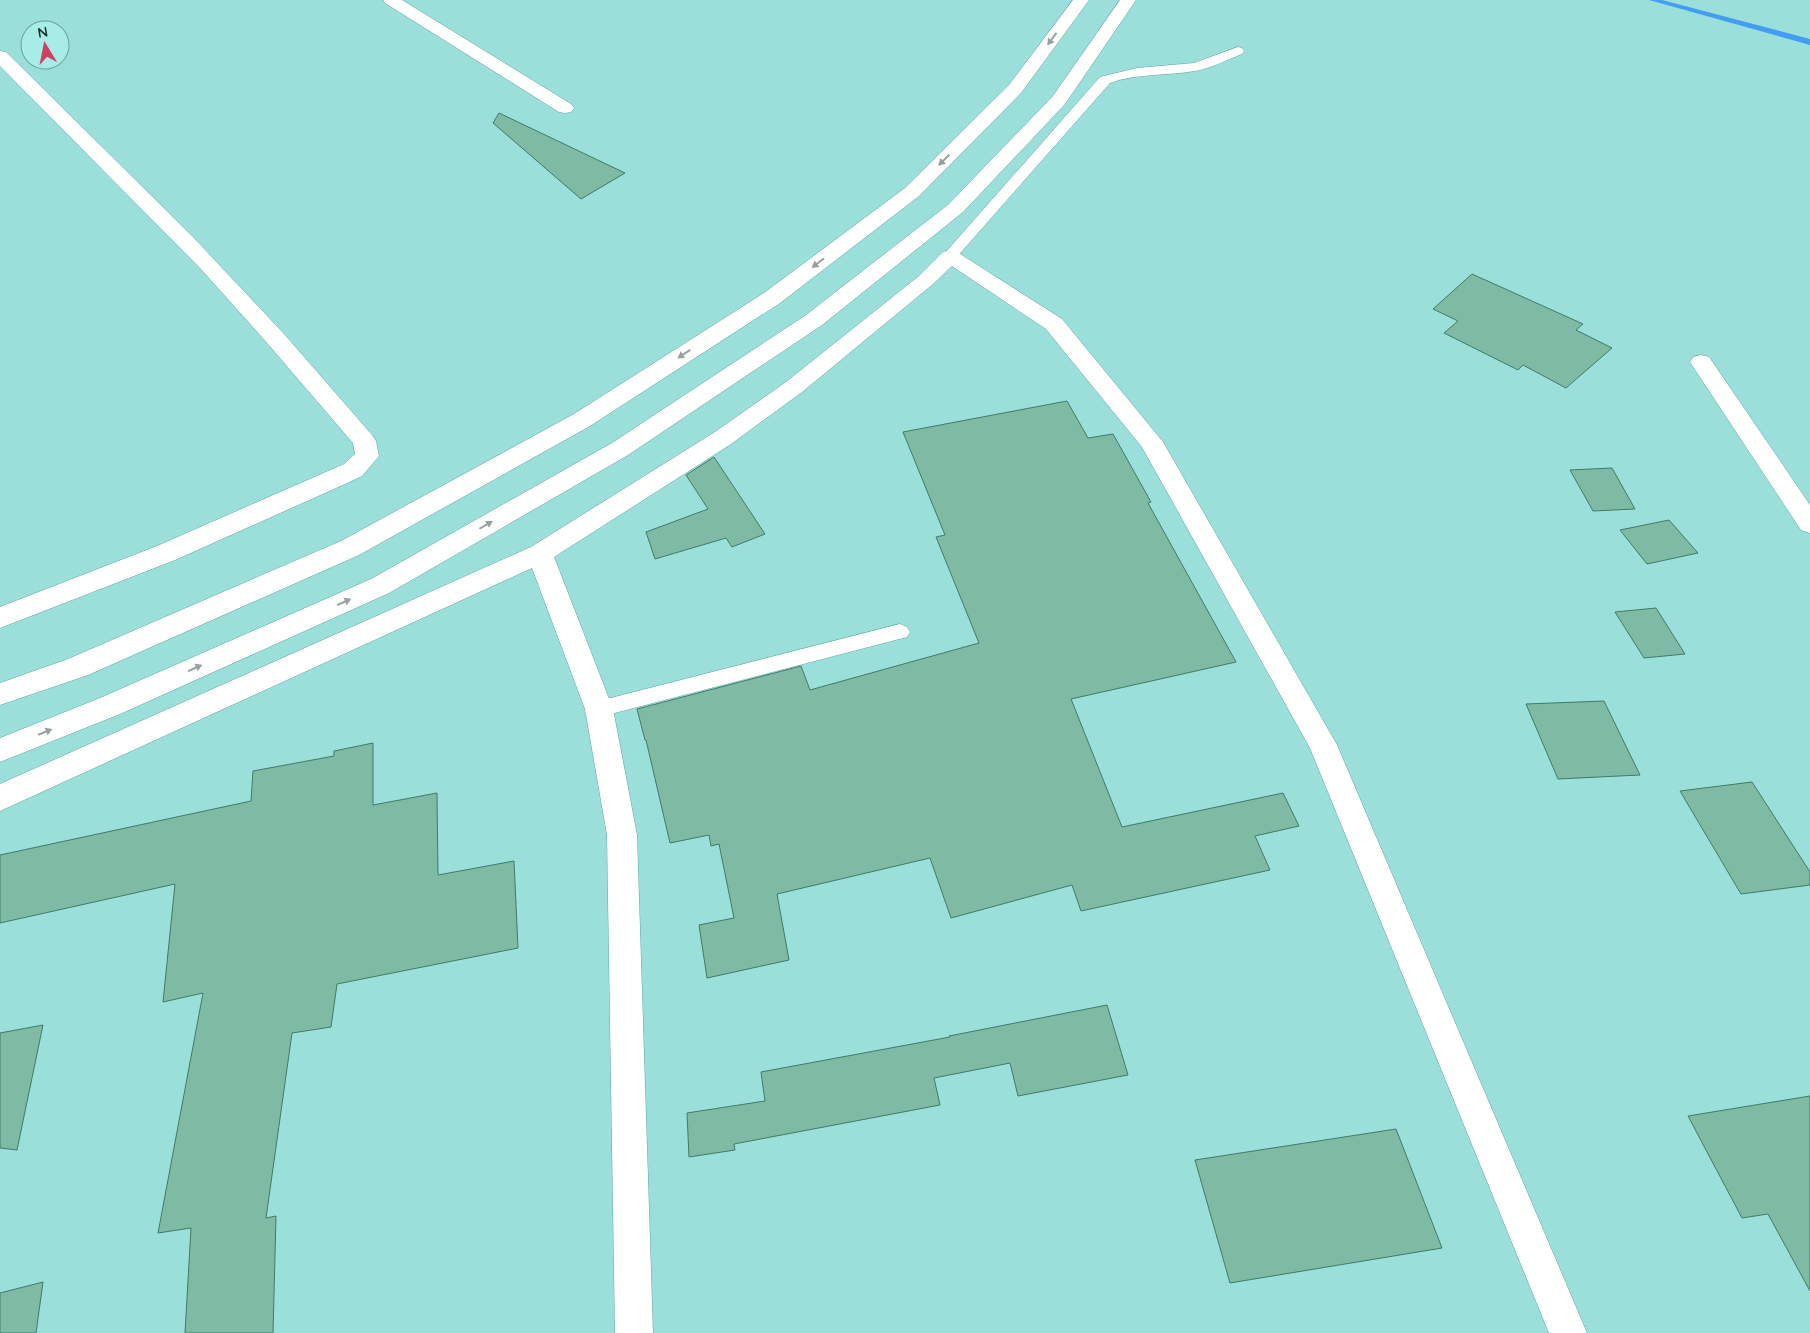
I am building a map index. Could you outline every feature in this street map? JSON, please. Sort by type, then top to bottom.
[{"type":"street","points":[[391,0],[565,108]]},
{"type":"street","points":[[0,694],[78,667],[350,548],[582,420],[632,388],[772,298],[912,192],[1015,89],[1081,0]]},
{"type":"street","points":[[0,750],[110,706],[380,586],[620,449],[798,331],[956,208],[1059,100],[1128,0]]},
{"type":"street","points":[[0,56],[50,108],[184,239],[280,342],[364,441],[367,456],[353,470],[336,478],[184,545],[0,618]]},
{"type":"street","points":[[0,798],[540,554],[723,438],[794,387],[926,280],[950,256],[1054,324],[1151,442],[1323,745],[1568,1333]]},
{"type":"street","points":[[1701,362],[1810,524]]},
{"type":"street","points":[[540,554],[599,709],[622,835],[634,1333]]},
{"type":"lane","points":[[950,256],[1104,80],[1117,75],[1194,67],[1238,51]]},
{"type":"lane","points":[[599,709],[900,632]]},
{"type":"building","points":[[499,113],[625,173],[581,199],[493,123]]},
{"type":"building","points":[[1472,274],[1583,324],[1576,330],[1612,348],[1566,388],[1523,365],[1518,370],[1444,333],[1458,321],[1433,309]]},
{"type":"building","points":[[1067,401],[1088,438],[1113,434],[1151,502],[1148,503],[1236,662],[1071,699],[1122,827],[1283,793],[1299,826],[1255,836],[1270,870],[1081,911],[1072,885],[951,918],[930,858],[777,894],[789,960],[707,978],[699,925],[734,918],[719,844],[711,846],[709,835],[670,843],[637,709],[801,666],[810,690],[979,643],[936,537],[945,535],[903,432]]},
{"type":"building","points":[[714,457],[765,534],[732,547],[726,538],[655,559],[646,532],[708,509],[686,475]]},
{"type":"building","points":[[1612,468],[1635,509],[1593,511],[1570,470]]},
{"type":"building","points":[[1669,520],[1698,553],[1647,564],[1620,530]]},
{"type":"building","points":[[1656,608],[1685,654],[1644,658],[1615,612]]},
{"type":"building","points":[[1604,701],[1640,775],[1558,779],[1526,704]]},
{"type":"building","points":[[373,743],[373,805],[437,793],[438,875],[514,861],[518,948],[337,984],[331,1027],[292,1033],[266,1218],[276,1216],[273,1333],[185,1333],[191,1228],[158,1233],[203,993],[163,1002],[175,884],[0,923],[0,855],[251,801],[253,771],[334,756],[334,751]]},
{"type":"building","points":[[1752,782],[1810,872],[1810,885],[1741,894],[1680,791]]},
{"type":"building","points":[[1107,1005],[1128,1075],[1018,1096],[1010,1063],[934,1078],[940,1105],[734,1144],[735,1150],[689,1157],[687,1113],[765,1101],[761,1072],[950,1037]]},
{"type":"building","points":[[43,1025],[17,1150],[0,1148],[0,1033]]},
{"type":"building","points":[[1810,1096],[1810,1291],[1768,1214],[1742,1218],[1688,1116]]},
{"type":"building","points":[[1396,1129],[1442,1248],[1230,1283],[1195,1160]]},
{"type":"building","points":[[43,1282],[36,1333],[0,1333],[0,1293]]},
{"type":"waterway","points":[[1653,0],[1810,42]]}]
